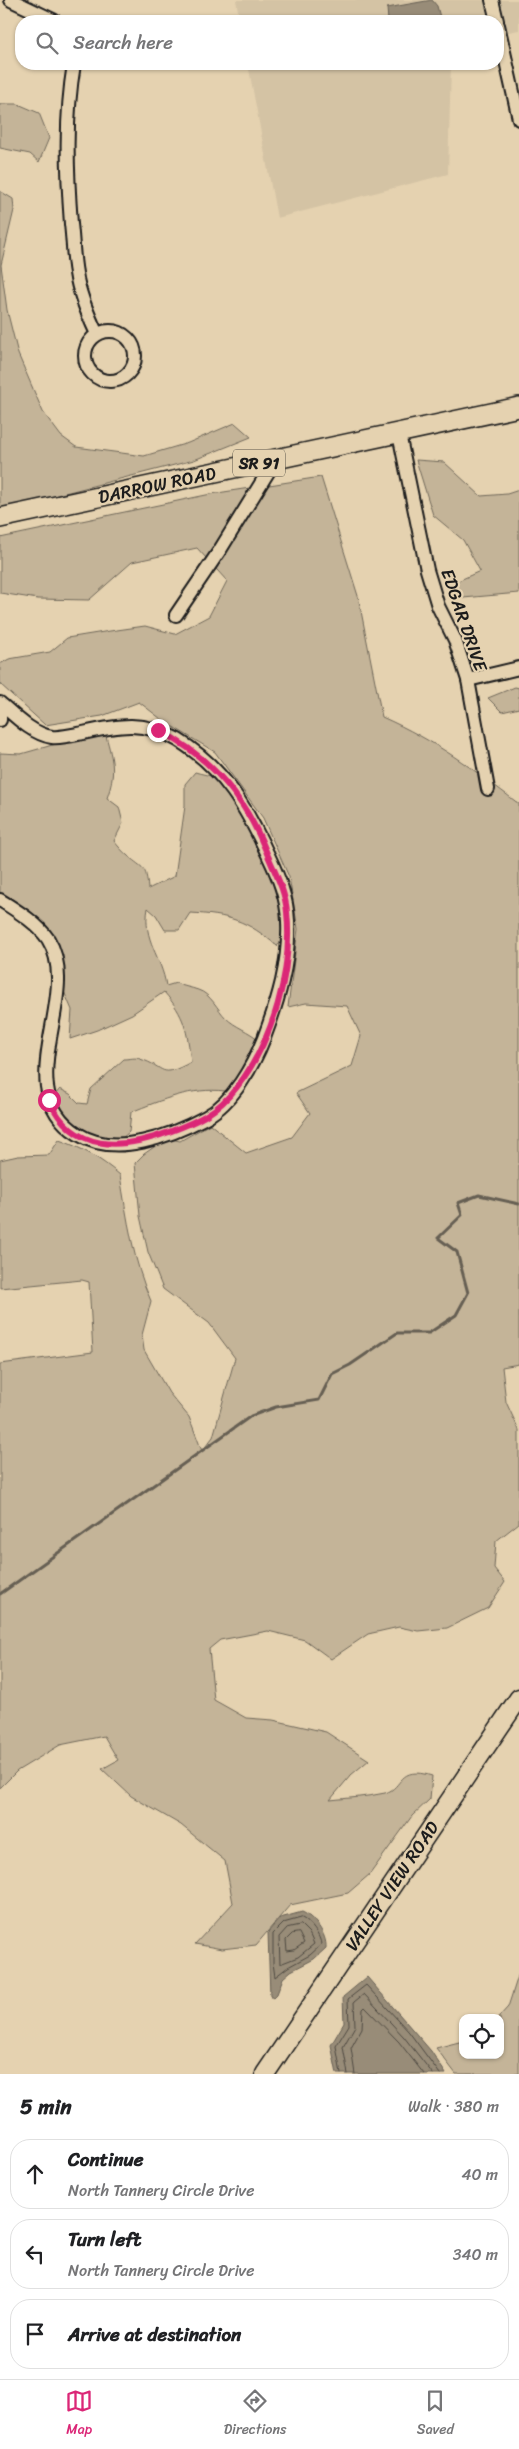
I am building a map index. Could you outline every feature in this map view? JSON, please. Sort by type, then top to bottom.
[{"type":"main road","name":"DARROW ROAD","points":[[0,518],[519,407]]},
{"type":"main road","name":"VALLEY VIEW ROAD","points":[[265,2074],[519,1698]]},
{"type":"street","points":[[11,0],[42,15]]},
{"type":"street","points":[[492,0],[495,15]]},
{"type":"street","points":[[504,54],[519,119]]},
{"type":"street","points":[[73,70],[69,93],[66,144],[68,191],[76,274],[87,313],[97,334]]},
{"type":"street","name":"EDGAR DRIVE","points":[[399,434],[427,570],[438,606],[455,640],[468,680],[488,789]]},
{"type":"street","points":[[176,615],[220,550],[276,459]]},
{"type":"street","points":[[468,680],[519,668]]},
{"type":"street","points":[[0,703],[16,717],[49,736],[73,735],[118,725],[141,726],[158,730],[176,739],[206,761],[245,807],[284,891],[288,925],[285,964],[274,1011],[260,1048],[236,1087],[210,1115],[139,1142],[116,1145],[100,1144],[85,1138],[69,1128],[53,1108],[45,1082],[58,977],[55,956],[41,931],[30,920],[0,900]]},
{"type":"street","points":[[0,712],[0,720]]},
{"type":"shaded area","points":[[236,0],[519,0],[519,30],[504,33],[504,15],[239,15]]},
{"type":"shaded area","points":[[249,70],[451,70],[448,174],[277,218]]},
{"type":"shaded area","points":[[0,104],[18,104],[39,113],[49,138],[39,162],[30,154],[0,148]]},
{"type":"shaded area","points":[[0,191],[13,199],[14,210],[1,265],[7,310],[18,354],[43,412],[61,436],[76,447],[144,456],[188,443],[235,423],[251,437],[194,460],[57,495],[22,509],[0,509]]},
{"type":"shaded area","points":[[416,460],[444,462],[481,496],[507,494],[519,490],[519,593],[452,599],[449,585],[480,571],[463,540],[433,515]]},
{"type":"shaded area","points":[[321,477],[358,596],[382,717],[420,736],[453,756],[519,804],[519,1364],[502,1367],[506,1402],[519,1430],[519,1523],[496,1541],[494,1568],[505,1582],[488,1608],[447,1628],[418,1631],[399,1627],[368,1634],[331,1659],[305,1640],[268,1631],[220,1640],[209,1649],[214,1700],[246,1718],[273,1720],[326,1732],[369,1760],[351,1775],[330,1800],[385,1793],[395,1787],[402,1778],[413,1773],[432,1776],[430,1799],[412,1816],[370,1874],[348,1893],[290,1905],[256,1945],[222,1949],[195,1944],[233,1903],[225,1861],[181,1825],[131,1796],[102,1769],[118,1760],[104,1736],[60,1745],[17,1771],[0,1788],[0,1364],[93,1352],[89,1282],[82,1280],[0,1288],[0,1160],[18,1156],[49,1155],[59,1140],[91,1154],[120,1175],[135,1255],[151,1301],[142,1335],[144,1350],[169,1393],[189,1417],[202,1451],[213,1437],[235,1358],[209,1323],[163,1289],[148,1252],[140,1216],[135,1163],[144,1154],[167,1138],[180,1141],[210,1124],[246,1153],[292,1137],[310,1113],[296,1093],[352,1066],[361,1036],[347,1006],[306,1003],[288,1007],[298,929],[289,877],[263,818],[215,752],[165,722],[139,702],[102,716],[45,725],[0,684],[0,664],[9,659],[50,652],[67,638],[145,626],[175,634],[209,616],[227,581],[197,548],[132,562],[89,600],[38,599],[0,593],[0,538],[211,494]]},
{"type":"shaded area","points":[[515,687],[519,688],[519,708],[502,712],[488,698]]},
{"type":"shaded area","points":[[106,736],[113,767],[112,781],[107,798],[119,807],[123,823],[114,841],[124,853],[143,869],[148,889],[175,876],[185,806],[185,784],[195,772],[217,779],[228,790],[240,808],[263,853],[272,877],[283,921],[283,937],[277,946],[247,925],[237,920],[216,915],[190,913],[179,930],[165,930],[156,915],[148,908],[147,919],[150,939],[161,966],[166,986],[176,983],[203,992],[230,1021],[259,1040],[236,1081],[225,1091],[212,1090],[188,1093],[165,1099],[131,1112],[129,1132],[121,1139],[98,1139],[92,1137],[79,1128],[61,1108],[54,1096],[60,1089],[70,1094],[79,1103],[87,1104],[91,1089],[124,1059],[138,1058],[167,1071],[191,1062],[188,1041],[181,1016],[164,992],[132,1014],[97,1030],[70,1039],[72,1010],[63,989],[57,946],[0,894],[0,753],[21,754],[70,740]]},
{"type":"shaded area","points":[[519,1973],[519,2074],[456,2074],[436,2048],[459,2042],[459,2059],[504,2059],[504,2014],[502,2014],[508,2007]]},
{"type":"water","points":[[432,0],[437,6],[439,15],[388,15],[387,8]]},
{"type":"water","points":[[302,1912],[307,1914],[319,1927],[326,1943],[326,1948],[314,1959],[291,1971],[283,1978],[277,1994],[273,1998],[270,1996],[268,1932],[280,1918]]},
{"type":"water","points":[[367,1977],[431,2051],[446,2074],[337,2074],[331,2045],[344,2023],[343,1997]]},
{"type":"waterway","points":[[0,1594],[251,1416],[276,1407],[319,1400],[332,1374],[350,1365],[397,1333],[429,1333],[456,1315],[468,1293],[457,1252],[438,1238],[462,1215],[458,1203],[479,1195],[519,1204]]},
{"type":"route","points":[[49,1100],[57,1115],[69,1128],[76,1134],[100,1144],[116,1145],[139,1142],[196,1122],[210,1115],[228,1098],[248,1072],[260,1048],[281,988],[288,925],[287,909],[284,891],[260,836],[245,807],[220,775],[192,750],[158,730]]}]
